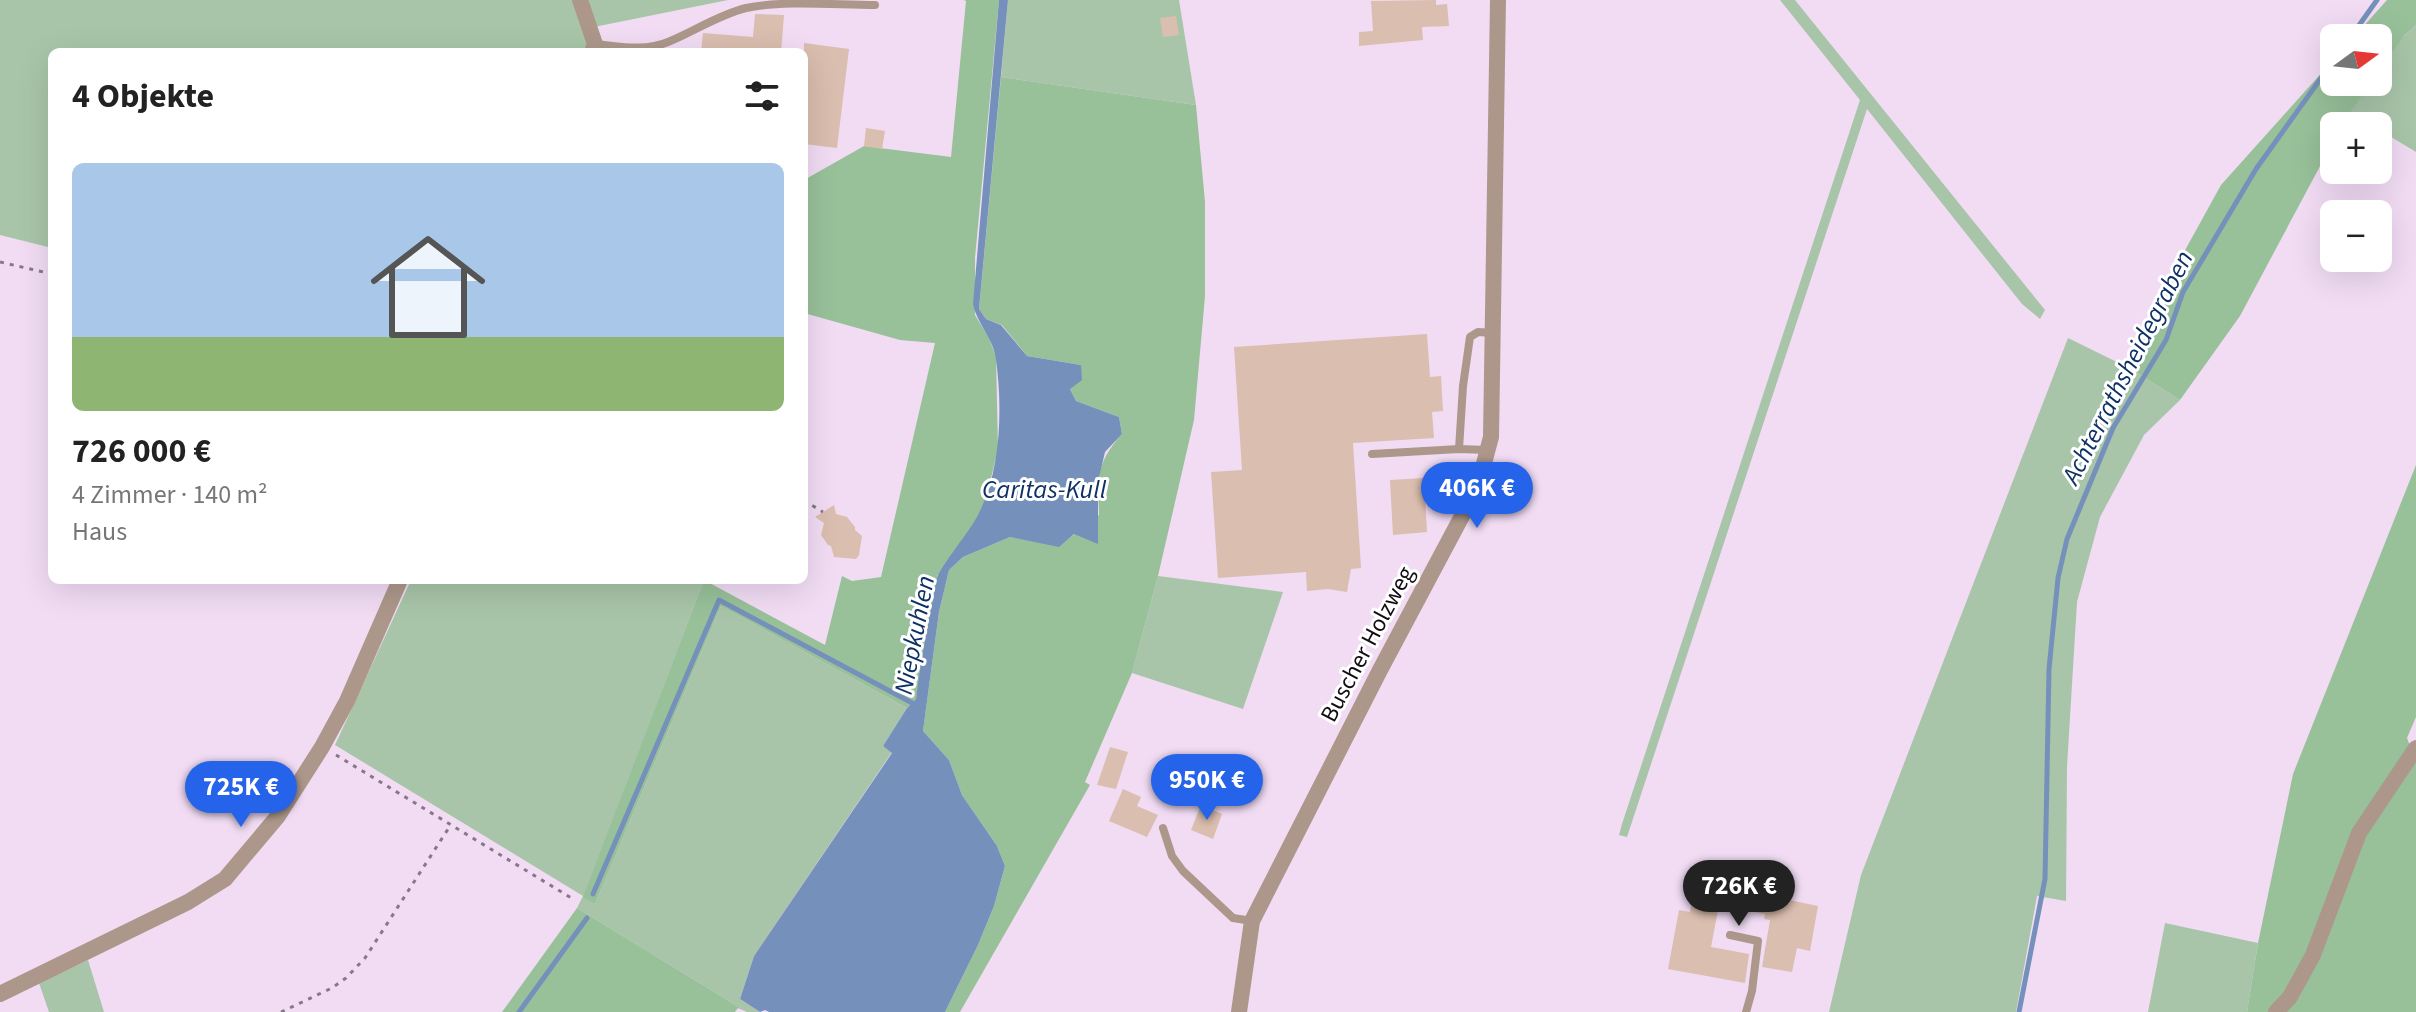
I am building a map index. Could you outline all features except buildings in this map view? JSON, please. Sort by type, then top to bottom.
[{"type":"street","points":[[580,0],[593,48]]},
{"type":"street","name":"Buscher Holzweg","points":[[1239,1012],[1252,921],[1478,486],[1491,437],[1498,0]]},
{"type":"street","points":[[0,994],[188,902],[225,879],[278,816],[322,747],[347,701],[398,584]]},
{"type":"street","points":[[2276,1012],[2290,997],[2313,955],[2359,833],[2416,748]]},
{"type":"lane","points":[[593,48],[668,48],[724,14],[750,7],[784,4],[875,5]]},
{"type":"lane","points":[[1459,449],[1468,341],[1475,332],[1494,333]]},
{"type":"lane","points":[[1372,454],[1487,450]]},
{"type":"lane","points":[[1163,828],[1172,856],[1183,871],[1233,918],[1252,921]]},
{"type":"lane","points":[[1730,935],[1758,941],[1752,991],[1746,1012]]},
{"type":"path","points":[[0,262],[48,273]]},
{"type":"path","points":[[808,503],[823,512]]},
{"type":"path","points":[[322,747],[573,899]]},
{"type":"path","points":[[281,1012],[332,988],[365,958],[450,826]]},
{"type":"green space","points":[[0,0],[575,0],[590,48],[48,48],[48,247],[0,235]]},
{"type":"green space","points":[[585,0],[728,0],[594,27]]},
{"type":"green space","points":[[999,0],[975,258],[975,315],[996,357],[998,449],[984,507],[937,576],[916,699],[907,708],[721,606],[595,904],[583,897],[702,584],[711,584],[825,645],[842,576],[852,581],[881,577],[935,343],[900,340],[808,314],[808,178],[864,146],[951,157],[966,1]]},
{"type":"green space","points":[[1008,0],[1179,0],[1196,105],[1001,77]]},
{"type":"green space","points":[[1780,0],[1795,0],[2045,310],[2040,319],[2022,304],[1867,109],[1627,837],[1619,835],[1622,824],[1860,100]]},
{"type":"green space","points":[[2387,0],[2416,0],[2416,25],[2392,53],[2392,24],[2366,24]]},
{"type":"green space","points":[[2416,25],[2416,152],[2392,137],[2392,112],[2349,112],[2361,96],[2392,96],[2392,50]]},
{"type":"green space","points":[[2320,75],[2320,96],[2361,96],[2351,112],[2320,112],[2320,166],[2240,316],[2180,400],[2131,369],[2157,301],[2221,185]]},
{"type":"green space","points":[[1001,77],[1196,105],[1205,202],[1205,296],[1194,420],[1132,673],[1085,782],[1090,785],[960,1012],[945,1012],[978,945],[994,906],[1005,866],[997,846],[962,795],[949,760],[923,731],[939,612],[949,570],[963,557],[1010,537],[1059,546],[1099,515],[1100,471],[1107,454],[1122,434],[1119,417],[1076,401],[1070,389],[1081,365],[1027,356],[1002,325],[986,319],[979,309]]},
{"type":"green space","points":[[2068,338],[2131,369],[2180,400],[2144,435],[2100,517],[2077,602],[2067,767],[2066,901],[2037,896],[2016,1012],[1829,1012],[1861,875]]},
{"type":"green space","points":[[2416,465],[2416,717],[2407,738],[2416,761],[2416,1012],[2247,1012],[2293,774]]},
{"type":"green space","points":[[1158,576],[1283,592],[1243,709],[1132,673]]},
{"type":"green space","points":[[409,584],[702,584],[584,896],[595,904],[721,606],[907,708],[883,746],[892,752],[754,956],[740,999],[760,1012],[747,1012],[577,908],[583,896],[335,745]]},
{"type":"green space","points":[[577,908],[747,1012],[738,1008],[735,1012],[502,1012]]},
{"type":"green space","points":[[2165,923],[2258,943],[2247,1012],[2148,1012]]},
{"type":"green space","points":[[88,960],[104,1012],[49,1012],[39,983]]},
{"type":"water","name":"Caritas-Kull","points":[[999,0],[1008,0],[979,309],[986,319],[1001,325],[1027,356],[1081,365],[1082,380],[1070,389],[1076,401],[1119,417],[1122,434],[1105,452],[1098,482],[1098,544],[1074,534],[1059,547],[1010,537],[963,557],[949,570],[939,612],[923,731],[949,760],[962,795],[997,846],[1005,866],[994,906],[978,945],[945,1012],[760,1012],[740,999],[754,956],[892,753],[883,746],[916,699],[937,578],[974,522],[995,465],[999,422],[996,360],[973,304]]},
{"type":"waterway","name":"Achterrathsheidegraben","points":[[2360,24],[2377,0]]},
{"type":"waterway","name":"Achterrathsheidegraben","points":[[2019,1012],[2045,879],[2049,669],[2058,578],[2067,539],[2113,428],[2166,340],[2183,292],[2256,169],[2320,80]]},
{"type":"waterway","name":"Niepkuhlen","points":[[593,894],[719,600],[916,705]]},
{"type":"waterway","points":[[519,1012],[587,918]]}]
